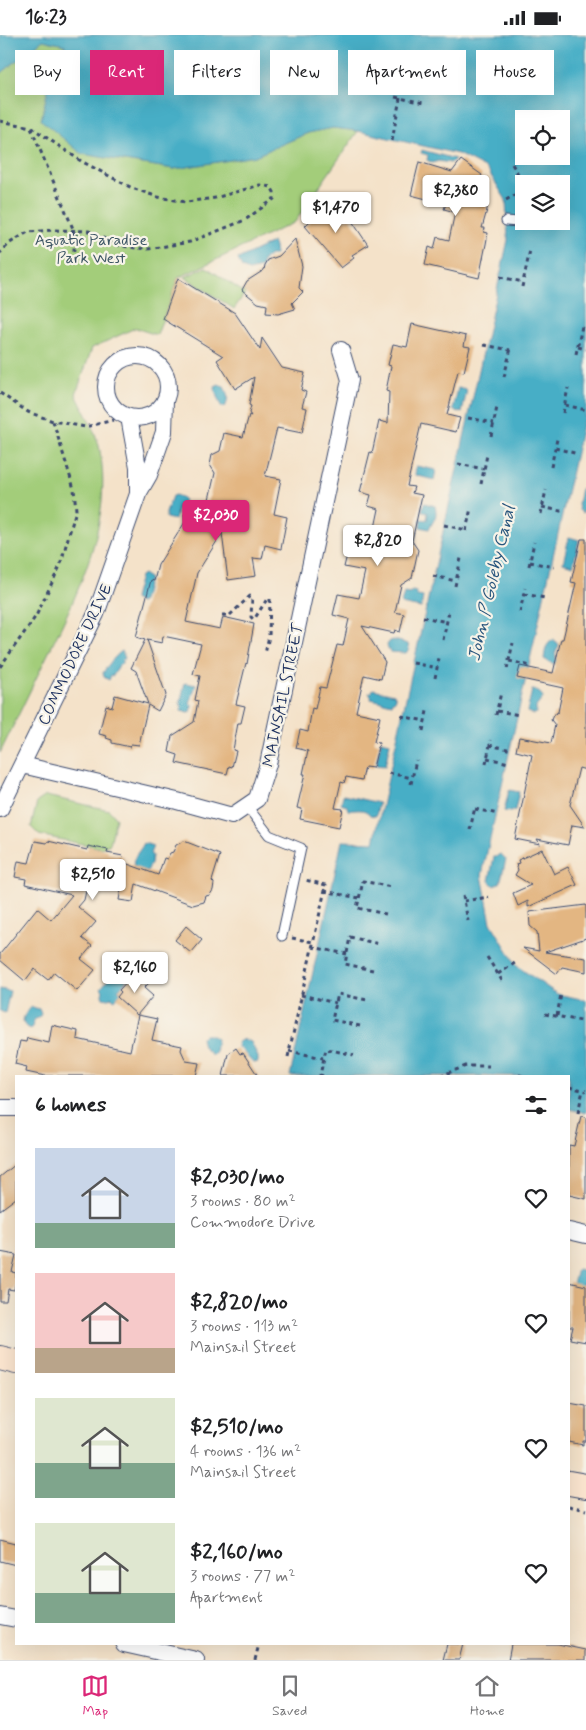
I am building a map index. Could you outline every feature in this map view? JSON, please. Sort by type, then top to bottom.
[{"type":"street","name":"MAINSAIL STREET","points":[[22,765],[177,801],[232,816],[257,799],[268,764],[350,380],[341,350]]},
{"type":"street","points":[[131,356],[140,356],[150,359],[164,371],[168,381],[168,391],[165,400],[154,413],[146,417],[128,417],[118,412],[111,404],[106,384],[108,374],[114,366],[131,356]]},
{"type":"street","name":"COMMODORE DRIVE","points":[[0,809],[96,615],[138,494],[149,475],[164,432],[165,400]]},
{"type":"street","name":"COMMODORE DRIVE","points":[[128,417],[138,467],[138,494]]},
{"type":"street","points":[[0,1108],[15,1108]]},
{"type":"street","points":[[570,1231],[586,1235]]},
{"type":"street","points":[[0,1358],[15,1362]]},
{"type":"street","points":[[570,1483],[586,1486]]},
{"type":"street","points":[[0,1616],[15,1619]]},
{"type":"street","points":[[128,1645],[196,1660]]},
{"type":"lane","points":[[506,221],[515,222]]},
{"type":"lane","points":[[246,805],[269,835],[301,848],[282,936]]},
{"type":"path","points":[[396,97],[424,103]]},
{"type":"path","points":[[392,141],[400,98]]},
{"type":"path","points":[[0,121],[31,127],[81,161],[132,188],[158,197],[186,202],[215,198],[260,185],[270,187],[274,192],[274,199],[245,220],[190,241],[148,249],[136,249],[117,245],[89,231],[28,232],[10,243],[0,253]]},
{"type":"path","points":[[31,127],[74,231],[74,263]]},
{"type":"path","points":[[512,164],[519,175]]},
{"type":"path","points":[[506,201],[515,196]]},
{"type":"path","points":[[522,287],[530,251]]},
{"type":"path","points":[[500,277],[523,282]]},
{"type":"path","points":[[576,354],[582,326]]},
{"type":"path","points":[[484,345],[510,349],[504,377]]},
{"type":"path","points":[[578,347],[586,349]]},
{"type":"path","points":[[563,413],[568,388]]},
{"type":"path","points":[[0,393],[28,411],[53,421],[85,427],[128,417]]},
{"type":"path","points":[[564,405],[586,409]]},
{"type":"path","points":[[491,436],[497,407]]},
{"type":"path","points":[[468,418],[494,423]]},
{"type":"path","points":[[0,667],[36,616],[60,566],[76,510],[74,489],[53,421]]},
{"type":"path","points":[[551,467],[557,439]]},
{"type":"path","points":[[555,448],[578,454]]},
{"type":"path","points":[[481,483],[487,455]]},
{"type":"path","points":[[458,464],[484,469]]},
{"type":"path","points":[[541,514],[546,490]]},
{"type":"path","points":[[542,507],[565,512]]},
{"type":"path","points":[[444,525],[466,530],[471,508]]},
{"type":"path","points":[[534,542],[530,564],[554,567]]},
{"type":"path","points":[[455,586],[461,557]]},
{"type":"path","points":[[433,576],[456,581]]},
{"type":"path","points":[[520,612],[525,588]]},
{"type":"path","points":[[524,594],[546,598]]},
{"type":"path","points":[[222,615],[230,615],[250,596],[252,598],[251,617],[253,619],[268,598],[270,599],[269,636],[265,654]]},
{"type":"path","points":[[443,640],[449,611]]},
{"type":"path","points":[[423,617],[447,622]]},
{"type":"path","points":[[507,669],[512,643]]},
{"type":"path","points":[[435,678],[439,658]]},
{"type":"path","points":[[509,661],[531,666]]},
{"type":"path","points":[[413,663],[437,668]]},
{"type":"path","points":[[496,715],[501,692]]},
{"type":"path","points":[[423,731],[427,711]]},
{"type":"path","points":[[497,711],[520,715]]},
{"type":"path","points":[[401,716],[425,721]]},
{"type":"path","points":[[486,764],[491,740]]},
{"type":"path","points":[[489,745],[512,750]]},
{"type":"path","points":[[486,758],[509,763]]},
{"type":"path","points":[[411,784],[416,760]]},
{"type":"path","points":[[389,773],[412,777]]},
{"type":"path","points":[[470,830],[475,808],[498,814]]},
{"type":"path","points":[[288,1057],[326,885],[295,878]]},
{"type":"path","points":[[386,914],[357,908],[363,881],[391,887]]},
{"type":"path","points":[[324,891],[359,898]]},
{"type":"path","points":[[463,895],[468,921]]},
{"type":"path","points":[[464,901],[489,897]]},
{"type":"path","points":[[282,936],[347,954]]},
{"type":"path","points":[[373,970],[345,964],[350,937],[379,944]]},
{"type":"path","points":[[488,957],[503,982]]},
{"type":"path","points":[[498,974],[518,961]]},
{"type":"path","points":[[360,1026],[332,1020],[338,993],[367,1000]]},
{"type":"path","points":[[557,1016],[561,994]]},
{"type":"path","points":[[301,995],[336,1003]]},
{"type":"path","points":[[545,1014],[586,1023]]},
{"type":"path","points":[[320,1075],[326,1049],[354,1055]]},
{"type":"path","points":[[289,1051],[324,1058]]},
{"type":"path","points":[[443,1075],[466,1066],[489,1066]]},
{"type":"path","points":[[454,1071],[456,1075]]},
{"type":"path","points":[[570,1087],[585,1091],[578,1113]]},
{"type":"path","points":[[570,1507],[586,1510]]},
{"type":"path","points":[[255,1660],[259,1645]]},
{"type":"green space","name":"Aquatic Paradise Park West","points":[[43,40],[65,45],[66,50],[30,50]]},
{"type":"green space","name":"Aquatic Paradise Park West","points":[[15,62],[15,95],[51,95],[82,154],[174,169],[255,156],[308,133],[333,128],[358,131],[295,222],[178,278],[157,335],[135,328],[92,348],[76,394],[99,446],[103,474],[102,502],[97,530],[90,557],[69,610],[0,753],[0,74]]},
{"type":"green space","points":[[206,267],[245,293],[234,309],[185,277]]},
{"type":"green space","points":[[46,796],[109,810],[116,818],[110,844],[101,848],[39,835],[31,827],[37,802]]},
{"type":"water","name":"John P Goleby Canal","points":[[0,35],[586,35],[586,408],[482,875],[491,923],[517,966],[557,994],[586,1000],[586,1113],[570,1109],[570,1075],[290,1075],[342,841],[374,842],[508,240],[506,200],[487,169],[458,154],[358,131],[333,128],[308,133],[255,156],[174,169],[82,154],[41,120],[47,95],[80,95],[80,50],[66,50],[65,45],[43,40],[30,50],[15,50],[15,62],[0,74]]},
{"type":"water","points":[[422,150],[455,159],[451,163],[438,161],[433,163],[427,160],[428,155],[421,153]]},
{"type":"water","points":[[273,242],[275,255],[270,255],[263,260],[261,268],[249,271],[242,268],[238,259]]},
{"type":"water","points":[[219,385],[224,387],[227,395],[225,407],[221,407],[216,392],[215,387]]},
{"type":"water","points":[[458,388],[467,390],[462,413],[453,410]]},
{"type":"water","points":[[416,466],[436,470],[434,480],[415,475]]},
{"type":"water","points":[[581,488],[586,489],[586,507],[584,507],[583,513],[579,510],[578,504]]},
{"type":"water","points":[[175,495],[184,500],[177,511],[175,520],[166,518],[166,513],[172,496]]},
{"type":"water","points":[[424,503],[435,506],[436,510],[435,518],[429,529],[420,527],[421,519],[427,520],[428,513],[422,511]]},
{"type":"water","points":[[569,537],[579,540],[573,566],[563,563]]},
{"type":"water","points":[[143,574],[149,578],[143,601],[140,603],[134,599],[140,576]]},
{"type":"water","points":[[412,591],[416,592],[417,596],[423,597],[421,608],[401,604],[404,593],[410,594]]},
{"type":"water","points":[[394,640],[408,644],[409,650],[406,653],[390,652],[387,645],[390,641]]},
{"type":"water","points":[[553,640],[559,645],[555,653],[557,661],[553,664],[544,659],[547,645]]},
{"type":"water","points":[[122,651],[125,658],[109,680],[104,677],[103,673],[111,661]]},
{"type":"water","points":[[185,683],[196,685],[190,703],[192,705],[191,712],[188,713],[181,711],[182,707],[180,704]]},
{"type":"water","points":[[373,689],[394,694],[396,699],[392,704],[371,699],[369,693]]},
{"type":"water","points":[[532,690],[539,692],[543,698],[536,707],[536,713],[533,714],[527,712]]},
{"type":"water","points":[[381,741],[390,743],[385,766],[376,765]]},
{"type":"water","points":[[509,790],[519,792],[515,810],[511,812],[504,811]]},
{"type":"water","points":[[343,795],[379,803],[376,816],[370,815],[363,810],[348,810],[347,806],[341,804]]},
{"type":"water","points":[[144,843],[153,846],[150,854],[152,855],[151,864],[147,871],[134,868],[133,864]]},
{"type":"water","points":[[501,854],[506,859],[500,883],[494,886],[489,881],[494,857]]},
{"type":"water","points":[[125,959],[127,961],[135,961],[138,971],[133,978],[130,976],[118,990],[121,992],[115,1000],[111,997],[109,999],[103,998],[103,990],[101,988]]},
{"type":"water","points":[[0,989],[10,991],[5,1013],[0,1011]]},
{"type":"water","points":[[32,1007],[39,1009],[41,1014],[34,1020],[30,1029],[26,1027],[23,1021],[27,1012]]},
{"type":"water","points":[[204,1035],[217,1039],[215,1053],[212,1055],[203,1047],[201,1038]]},
{"type":"water","points":[[243,1039],[251,1042],[258,1057],[258,1062],[254,1063],[250,1060],[238,1047],[237,1043]]},
{"type":"water","points":[[577,1269],[586,1271],[586,1283],[582,1284],[580,1291],[571,1292]]},
{"type":"building","points":[[461,160],[482,175],[476,184],[484,194],[487,203],[482,228],[485,228],[484,232],[488,233],[479,278],[425,265],[429,247],[434,249],[437,237],[449,240],[455,212],[444,209],[446,204],[411,195],[419,162],[452,172]]},
{"type":"building","points":[[324,199],[345,220],[350,218],[368,245],[352,255],[354,258],[341,268],[305,226]]},
{"type":"building","points":[[295,239],[302,266],[299,288],[303,292],[292,303],[295,309],[278,314],[266,313],[267,305],[258,303],[242,290],[247,281],[264,270],[268,260],[279,256]]},
{"type":"building","points":[[178,278],[235,313],[260,350],[262,338],[282,368],[305,373],[301,390],[306,392],[302,407],[307,408],[302,433],[277,428],[265,476],[281,479],[274,514],[287,517],[281,549],[265,545],[262,559],[253,558],[256,576],[228,580],[222,533],[197,573],[186,622],[220,629],[223,617],[254,624],[247,664],[236,704],[245,706],[241,723],[238,723],[233,750],[236,751],[232,767],[229,766],[227,774],[176,763],[178,755],[169,752],[172,736],[194,722],[198,701],[195,700],[200,676],[193,674],[201,644],[163,636],[162,643],[147,640],[166,695],[158,711],[148,705],[139,745],[131,744],[130,747],[112,743],[112,740],[106,738],[107,736],[99,734],[106,705],[112,707],[115,695],[148,704],[136,671],[131,668],[145,640],[136,637],[151,580],[154,581],[158,565],[185,522],[184,514],[196,510],[202,501],[208,504],[215,473],[210,465],[212,455],[220,451],[224,433],[243,437],[249,415],[251,416],[249,413],[251,406],[249,405],[254,377],[235,389],[217,360],[223,356],[163,319]]},
{"type":"building","points":[[412,324],[466,336],[464,346],[470,347],[464,372],[458,371],[447,415],[460,418],[456,432],[421,424],[407,486],[414,487],[412,493],[422,495],[412,541],[418,550],[412,578],[401,585],[395,612],[404,614],[400,632],[395,630],[394,633],[362,626],[385,662],[381,679],[364,675],[356,712],[380,717],[374,742],[379,743],[373,768],[365,767],[362,780],[346,777],[344,783],[341,782],[335,808],[343,809],[339,827],[300,819],[302,809],[297,808],[308,751],[296,748],[300,730],[308,732],[312,708],[315,709],[320,687],[326,688],[337,645],[343,646],[349,619],[333,615],[338,594],[359,598],[365,571],[344,567],[349,547],[370,552],[379,509],[368,506],[371,495],[360,492],[370,452],[372,453],[379,421],[388,423],[389,392],[386,391],[391,366],[388,365],[393,344],[407,347]]},
{"type":"building","points":[[581,539],[586,539],[586,770],[579,768],[570,805],[585,827],[572,825],[568,845],[537,839],[540,844],[515,839],[532,755],[516,751],[519,737],[551,743],[555,725],[551,720],[553,715],[558,712],[563,688],[517,678],[520,666],[553,673],[576,583],[571,582]]},
{"type":"building","points":[[35,841],[47,843],[48,841],[87,850],[88,846],[108,850],[107,853],[123,856],[122,862],[158,875],[164,858],[167,859],[176,845],[184,841],[220,855],[212,881],[214,883],[213,890],[210,895],[206,896],[204,902],[193,905],[136,884],[133,902],[119,900],[121,889],[88,882],[84,900],[78,907],[96,922],[82,938],[92,946],[81,959],[95,970],[77,991],[54,972],[48,980],[34,969],[25,981],[0,960],[0,954],[37,908],[51,920],[72,895],[25,884],[26,879],[15,877],[18,861],[29,863]]},
{"type":"building","points":[[542,849],[554,874],[568,867],[577,885],[528,907],[528,901],[518,906],[513,893],[531,885],[515,875],[518,870],[516,864],[519,863],[518,860]]},
{"type":"building","points":[[586,905],[586,938],[545,952],[586,958],[586,972],[562,967],[557,974],[523,948],[539,951],[537,932],[530,926],[529,912]]},
{"type":"building","points":[[186,926],[202,940],[191,953],[175,940]]},
{"type":"building","points":[[137,974],[149,983],[144,988],[153,996],[137,1015],[117,997],[121,992],[119,990],[131,977],[133,979]]},
{"type":"building","points":[[138,1015],[157,1019],[152,1040],[182,1046],[181,1050],[186,1061],[199,1063],[196,1075],[40,1075],[26,1072],[27,1067],[15,1064],[20,1041],[26,1042],[27,1038],[49,1043],[52,1025],[78,1031],[77,1039],[130,1051]]},
{"type":"building","points":[[236,1048],[240,1054],[243,1053],[257,1075],[223,1075],[228,1054]]},
{"type":"building","points":[[581,1116],[586,1117],[586,1199],[570,1195],[570,1145],[574,1146]]},
{"type":"building","points":[[15,1165],[15,1199],[0,1210],[0,1177]]},
{"type":"building","points":[[0,1252],[15,1255],[12,1272],[15,1273],[15,1286],[14,1290],[8,1289],[6,1301],[0,1301]]},
{"type":"building","points":[[570,1282],[586,1286],[586,1342],[570,1339],[573,1327],[570,1327]]},
{"type":"building","points":[[570,1403],[586,1406],[586,1441],[583,1441],[583,1445],[570,1442]]},
{"type":"building","points":[[0,1539],[15,1543],[15,1565],[0,1561]]},
{"type":"building","points":[[447,1645],[463,1645],[459,1660],[443,1660]]},
{"type":"building","points":[[511,1645],[563,1645],[586,1650],[586,1660],[508,1660]]}]
